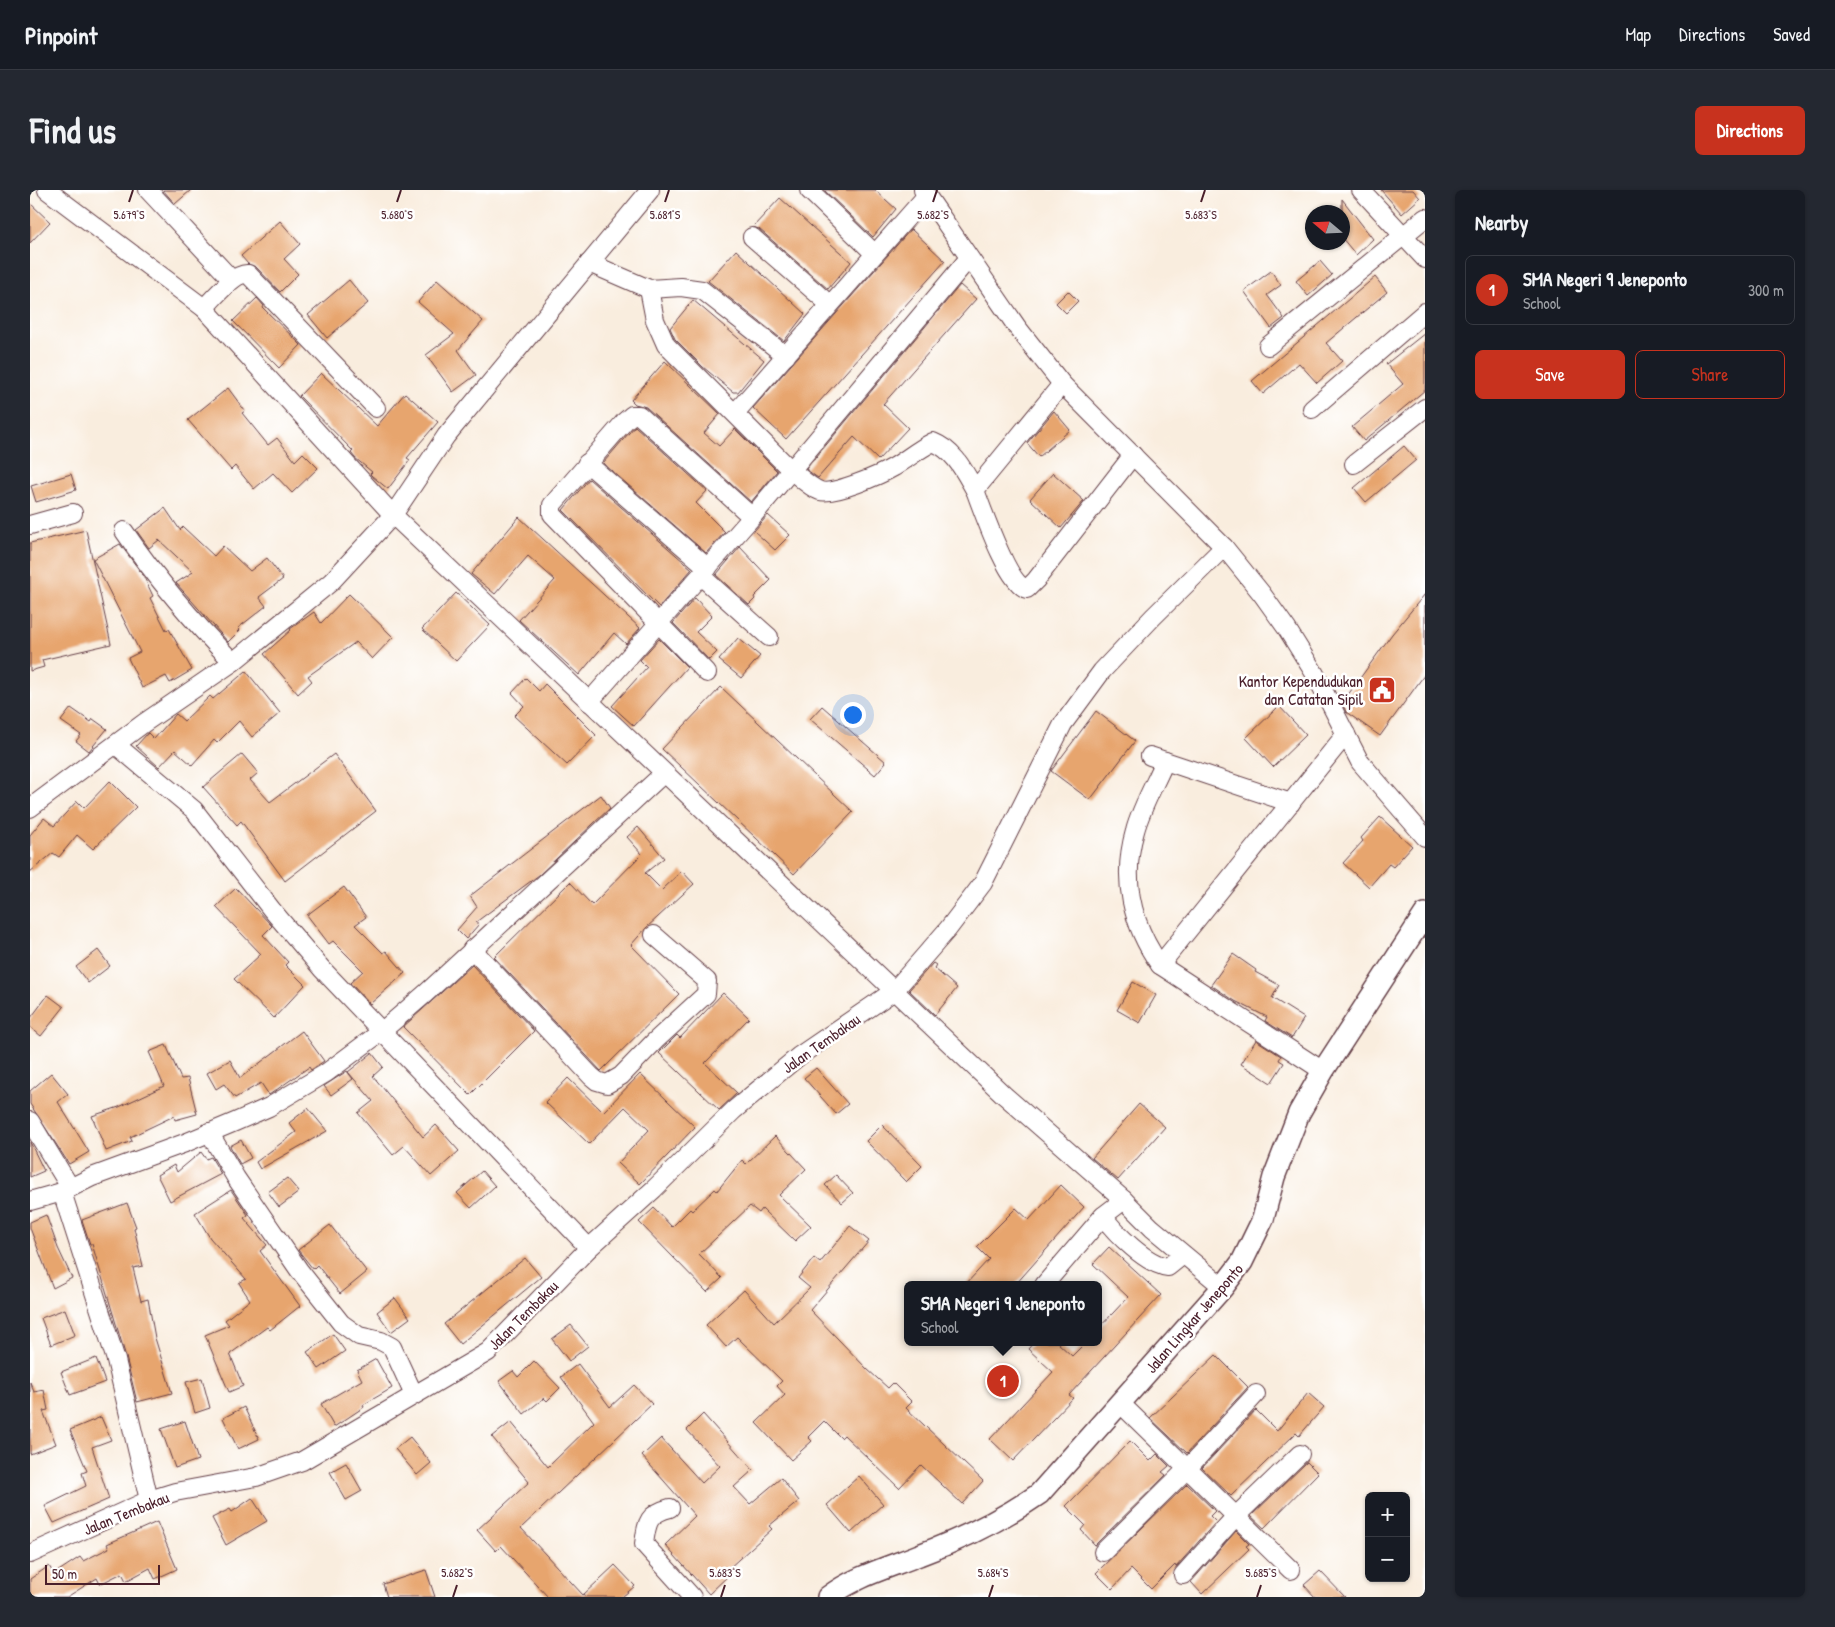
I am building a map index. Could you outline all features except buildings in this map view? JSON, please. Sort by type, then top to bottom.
[{"type":"main road","name":"Jalan Lingkar Jeneponto","points":[[828,1597],[852,1581],[921,1555],[1016,1511],[1040,1494],[1223,1288],[1253,1243],[1263,1219],[1287,1140],[1299,1112],[1323,1071],[1425,914]]},
{"type":"street","points":[[47,190],[204,308],[393,515],[663,774],[1004,1095],[1124,1200],[1152,1228],[1223,1288]]},
{"type":"street","points":[[148,190],[232,280]]},
{"type":"street","points":[[30,808],[233,662],[331,582],[370,543],[393,515],[446,436],[650,190]]},
{"type":"street","points":[[809,190],[875,254]]},
{"type":"street","points":[[1362,190],[1425,259]]},
{"type":"street","points":[[735,413],[875,254],[925,193],[1017,327],[1062,384],[1224,547],[1287,629],[1315,674],[1360,762],[1425,837]]},
{"type":"street","points":[[1268,346],[1425,218]]},
{"type":"street","points":[[752,237],[830,304]]},
{"type":"street","points":[[589,702],[705,572],[969,258]]},
{"type":"street","points":[[589,263],[649,289],[681,287],[702,290],[786,356]]},
{"type":"street","points":[[204,308],[232,280],[241,274],[250,275],[376,408]]},
{"type":"street","points":[[649,289],[655,320],[666,345],[792,470],[822,492],[835,490],[893,468],[922,447],[933,442],[945,448],[956,459],[975,490],[996,545],[1018,584],[1027,589],[1133,455]]},
{"type":"street","points":[[1312,409],[1425,312]]},
{"type":"street","points":[[975,490],[1062,384]]},
{"type":"street","points":[[1354,464],[1425,408]]},
{"type":"street","points":[[707,673],[552,514],[553,502],[625,421],[632,415],[639,415],[752,517]]},
{"type":"street","points":[[586,463],[705,572],[769,638]]},
{"type":"street","points":[[30,525],[74,513]]},
{"type":"street","points":[[124,531],[150,569],[173,597],[200,629],[233,662]]},
{"type":"street","name":"Jalan Tembakau","points":[[30,1554],[149,1500],[175,1492],[256,1477],[302,1461],[488,1352],[589,1248],[654,1189],[734,1110],[799,1056],[894,991],[948,929],[983,882],[1063,724],[1102,671],[1153,617],[1224,547]]},
{"type":"street","points":[[1160,965],[1346,734]]},
{"type":"street","points":[[116,745],[194,810],[303,947],[381,1032],[589,1248]]},
{"type":"street","points":[[1292,803],[1157,759],[1135,831],[1128,871],[1132,907],[1146,944],[1160,965],[1323,1071]]},
{"type":"street","points":[[30,1201],[66,1190],[92,1177],[159,1153],[269,1107],[326,1073],[381,1032],[663,774]]},
{"type":"street","points":[[472,949],[591,1076],[597,1081],[607,1084],[621,1076],[655,1041],[706,994],[707,980],[654,936]]},
{"type":"street","points":[[30,1121],[66,1190],[116,1360],[149,1500]]},
{"type":"street","points":[[209,1132],[236,1178],[299,1270],[341,1323],[359,1336],[381,1341],[392,1346],[414,1395]]},
{"type":"street","points":[[1047,1281],[1103,1216],[1124,1200]]},
{"type":"street","points":[[1103,1216],[1136,1249],[1160,1266],[1168,1267],[1183,1255]]},
{"type":"street","points":[[1103,1552],[1187,1469],[1256,1394]]},
{"type":"street","points":[[1120,1403],[1291,1570]]},
{"type":"street","points":[[1183,1575],[1236,1516],[1300,1454]]},
{"type":"street","points":[[670,1508],[657,1511],[651,1517],[647,1524],[644,1544],[692,1597]]},
{"type":"place","name":"Kantor Kependudukan dan Catatan Sipil","points":[[1382,690]]},
{"type":"place","name":"SMA Negeri 9 Jeneponto","points":[[1003,1381]]}]
